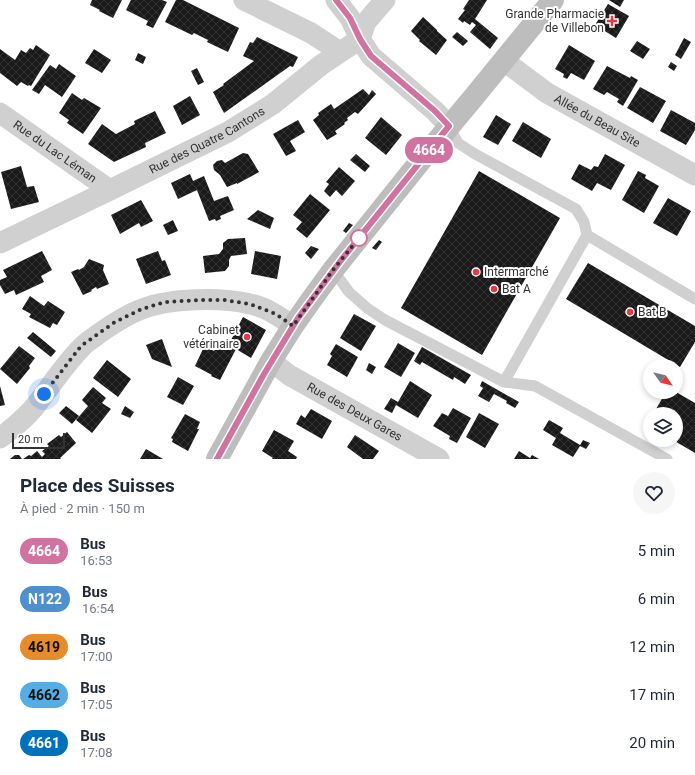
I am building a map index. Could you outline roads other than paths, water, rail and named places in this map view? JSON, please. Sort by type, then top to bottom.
[{"type":"main road","points":[[217,459],[271,361],[293,326],[333,270],[449,126],[554,0]]},
{"type":"street","points":[[244,0],[310,34],[340,52]]},
{"type":"street","points":[[336,0],[350,18],[360,39],[371,56],[435,111],[449,126]]},
{"type":"street","points":[[360,39],[366,22],[385,0]]},
{"type":"street","name":"Rue des Quatre Cantons","points":[[0,243],[228,132],[272,104],[321,65],[360,39]]},
{"type":"street","name":"Allée du Beau Site","points":[[504,61],[548,94],[695,175]]},
{"type":"street","name":"Rue du Lac Léman","points":[[0,113],[110,190]]},
{"type":"street","points":[[0,438],[16,426],[35,406],[81,346],[115,322],[142,309],[165,302],[224,300],[250,304],[276,314],[293,326]]},
{"type":"street","name":"Rue des Deux Gares","points":[[271,361],[289,374],[439,459]]},
{"type":"lane","points":[[449,126],[458,143],[464,147],[576,208],[584,222],[587,235],[504,382]]},
{"type":"lane","points":[[587,235],[695,298]]},
{"type":"lane","points":[[333,270],[349,292],[367,308],[385,320],[504,382],[535,386],[667,459]]},
{"type":"place","name":"Grande Pharmacie de Villebon","points":[[612,21]]},
{"type":"place","name":"Intermarché","points":[[476,272]]},
{"type":"place","name":"Bat A","points":[[494,289]]},
{"type":"place","name":"Bat B","points":[[630,312]]},
{"type":"place","name":"Cabinet vétérinaire","points":[[247,337]]}]
